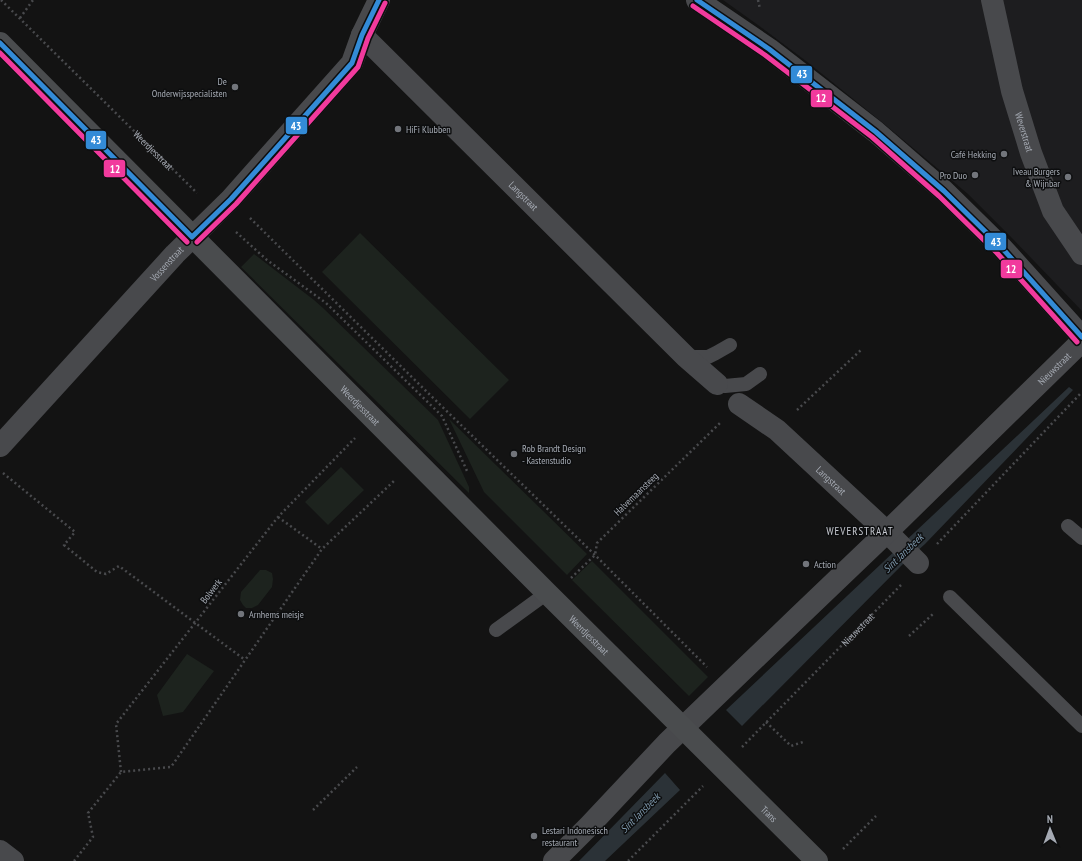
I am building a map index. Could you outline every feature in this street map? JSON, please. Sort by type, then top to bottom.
[{"type":"main road","name":"Weerdjesstraat","points":[[0,43],[721,767]]},
{"type":"main road","name":"Trans","points":[[721,767],[817,861]]},
{"type":"street","name":"Vossenstraat","points":[[0,446],[120,313],[192,237],[224,206],[352,63],[362,35],[379,0]]},
{"type":"street","points":[[697,0],[769,49],[876,132],[944,191],[1002,248],[1082,337]]},
{"type":"street","name":"Weverstraat","points":[[992,0],[1012,91],[1031,153],[1053,211],[1082,254]]},
{"type":"street","name":"Langstraat","points":[[362,35],[686,357],[717,384]]},
{"type":"street","name":"Nieuwstraat","points":[[554,861],[683,728],[726,686],[893,537],[1082,341]]},
{"type":"street","name":"Langstraat","points":[[739,404],[777,430],[893,537],[916,561]]},
{"type":"street","points":[[0,851],[13,861]]},
{"type":"lane","points":[[686,357],[708,356],[730,345]]},
{"type":"lane","name":"Langstraat","points":[[717,384],[724,386],[746,384],[760,374]]},
{"type":"lane","points":[[1068,526],[1082,538]]},
{"type":"lane","points":[[496,630],[547,593]]},
{"type":"lane","points":[[950,597],[1082,726]]},
{"type":"path","name":"Weerdjesstraat","points":[[1,0],[224,206],[236,232],[267,260],[326,303],[442,416],[468,473]]},
{"type":"path","points":[[20,18],[33,0]]},
{"type":"path","points":[[224,206],[426,391],[595,555],[726,686]]},
{"type":"path","points":[[777,430],[862,349]]},
{"type":"path","name":"Nieuwstraat","points":[[628,861],[896,590],[916,561],[1007,472],[1082,392]]},
{"type":"path","name":"Halvemaansteeg","points":[[547,593],[567,581],[595,555],[597,543],[739,404]]},
{"type":"path","name":"Bolwerk","points":[[121,772],[116,724],[196,624],[278,517],[357,436]]},
{"type":"path","points":[[0,470],[74,532],[64,545],[97,572],[106,574],[119,566],[246,660]]},
{"type":"path","points":[[74,861],[93,837],[88,813],[121,772],[171,767],[322,549],[399,477]]},
{"type":"path","points":[[278,517],[322,549]]},
{"type":"path","points":[[909,636],[950,597]]},
{"type":"path","points":[[766,722],[791,746],[803,742]]},
{"type":"path","points":[[313,810],[357,767]]},
{"type":"path","points":[[839,853],[876,816]]},
{"type":"shaded area","points":[[723,0],[1082,0],[1082,311],[968,194],[806,61]]},
{"type":"shaded area","points":[[360,233],[509,380],[470,419],[322,272]]},
{"type":"shaded area","points":[[254,254],[323,308],[438,420],[469,487],[469,493],[241,267]]},
{"type":"shaded area","points":[[449,419],[587,554],[567,575],[484,492]]},
{"type":"shaded area","points":[[341,467],[364,490],[328,525],[305,502]]},
{"type":"shaded area","points":[[592,561],[708,677],[689,696],[572,580]]},
{"type":"shaded area","points":[[260,570],[266,570],[272,573],[272,587],[258,605],[252,608],[246,608],[240,600],[241,592]]},
{"type":"shaded area","points":[[187,654],[214,671],[183,712],[163,716],[157,695]]},
{"type":"water","name":"Sint Jansbeek","points":[[1069,387],[1073,390],[925,544],[904,563],[742,726],[726,710]]},
{"type":"water","name":"Sint Jansbeek","points":[[665,773],[680,790],[605,861],[579,861]]},
{"type":"transit line","name":"43","points":[[192,237],[231,199],[352,63],[362,35],[379,0]]},
{"type":"transit line","name":"43","points":[[697,0],[769,49],[876,132],[944,191],[1002,248],[1082,337]]},
{"type":"transit line","name":"12","points":[[197,242],[236,204],[358,67],[368,38],[385,3]]},
{"type":"transit line","name":"12","points":[[693,6],[765,55],[872,137],[939,196],[997,253],[1077,342]]},
{"type":"transit line","name":"43","points":[[0,43],[192,237]]},
{"type":"transit line","name":"12","points":[[0,53],[187,242]]},
{"type":"place","name":"De Onderwijsspecialisten","points":[[235,87]]},
{"type":"place","name":"HiFi Klubben","points":[[398,129]]},
{"type":"place","name":"Café Hekking","points":[[1004,154]]},
{"type":"place","name":"Pro Duo","points":[[975,175]]},
{"type":"place","name":"Iveau Burgers & Wijnbar","points":[[1068,177]]},
{"type":"place","name":"Rob Brandt Design - Kastenstudio","points":[[514,454]]},
{"type":"place","name":"Action","points":[[806,564]]},
{"type":"place","name":"Arnhems meisje","points":[[241,614]]},
{"type":"place","name":"Lestari Indonesisch restaurant","points":[[534,836]]},
{"type":"district","name":"WEVERSTRAAT","points":[[860,531]]}]
